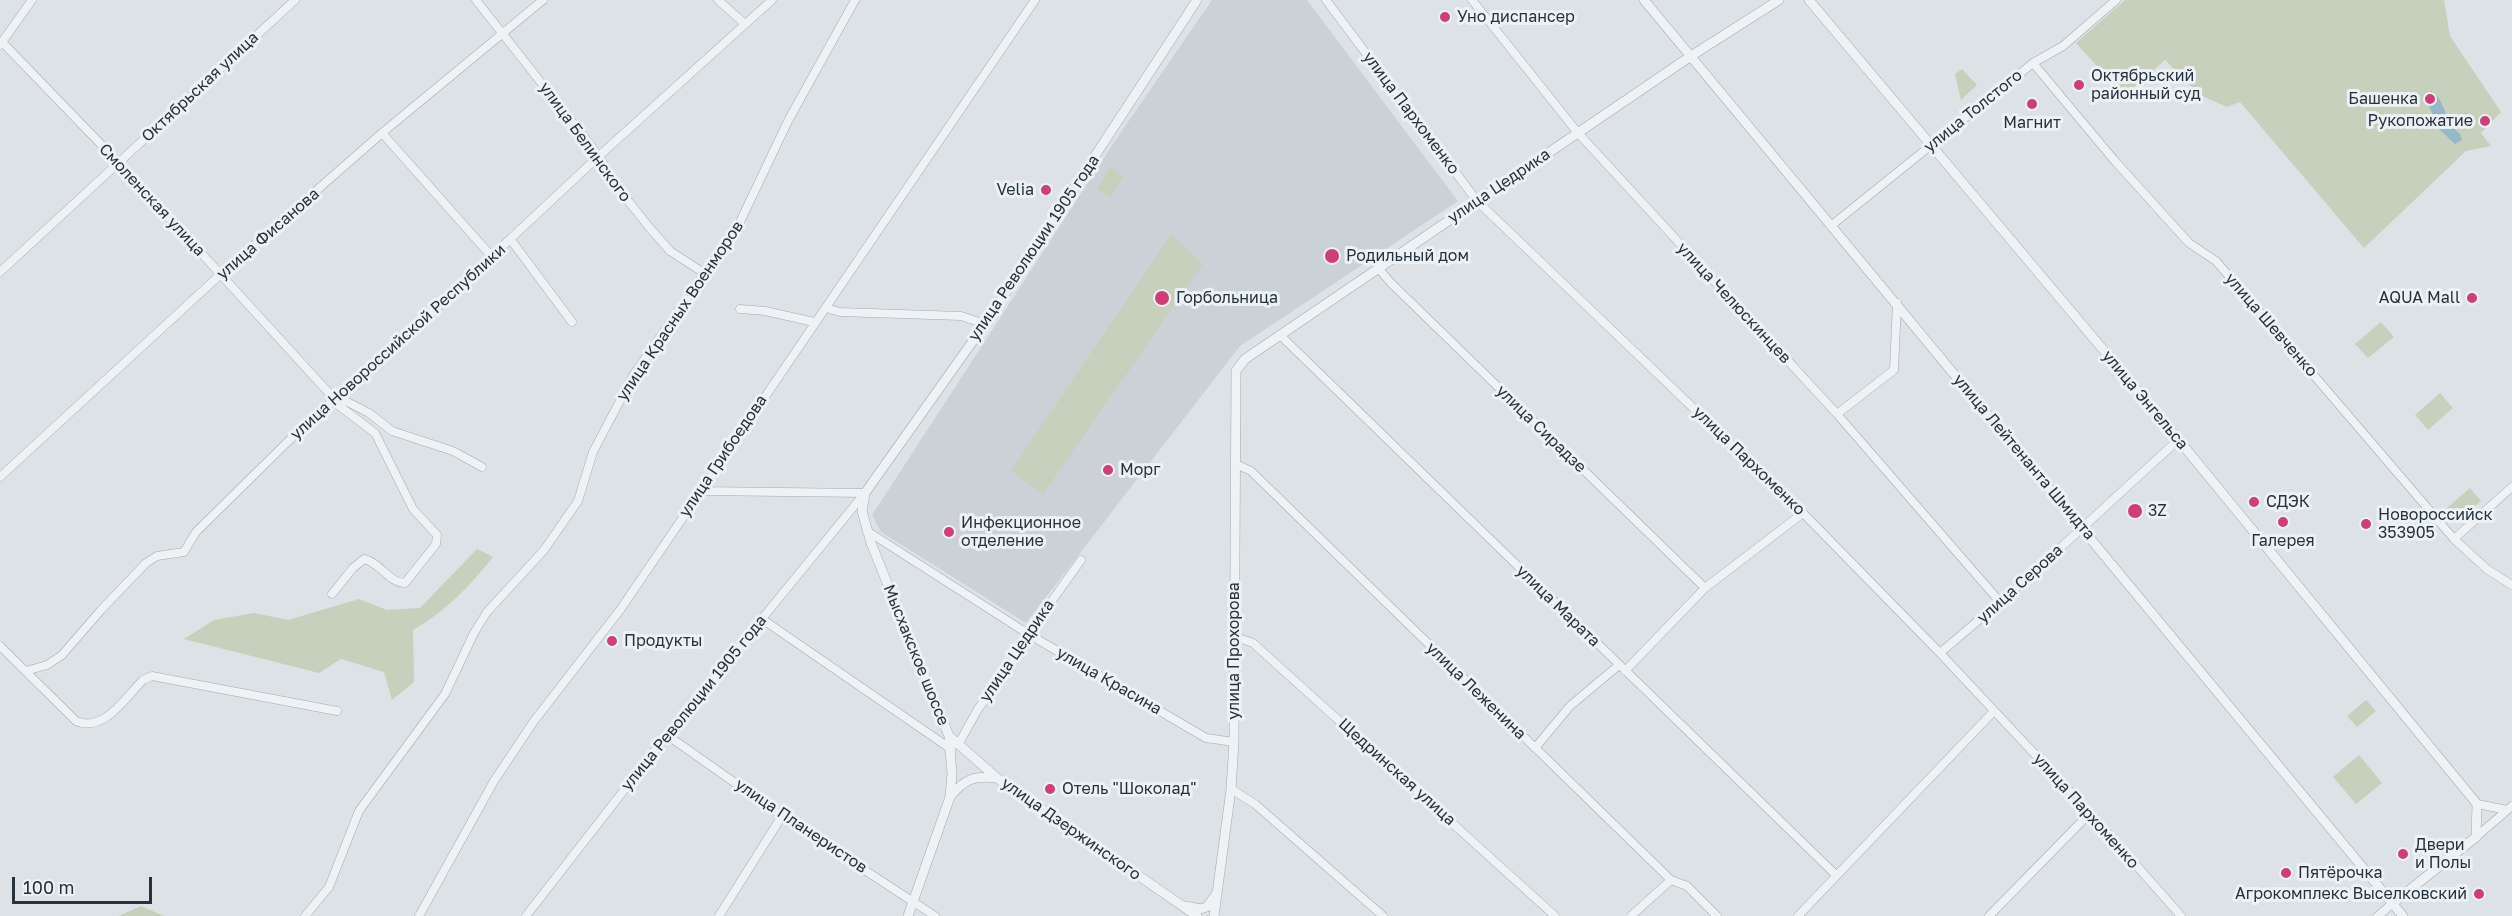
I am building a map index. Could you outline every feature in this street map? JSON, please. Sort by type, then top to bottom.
[{"type":"street","points":[[1,44],[32,0]]},
{"type":"street","name":"Октябрьская улица","points":[[0,272],[295,0]]},
{"type":"street","name":"улица Белинского","points":[[476,0],[599,156],[617,187],[656,235],[670,251],[704,273]]},
{"type":"street","name":"улица Фисанова","points":[[0,477],[221,274],[382,134],[543,0]]},
{"type":"street","points":[[718,0],[745,24]]},
{"type":"street","name":"улица Новороссийской Республики","points":[[26,671],[47,665],[62,655],[146,563],[157,556],[184,552],[196,532],[314,416],[337,400],[493,258],[599,156],[772,0]]},
{"type":"street","name":"улица Красных Военморов","points":[[305,916],[329,887],[359,811],[445,694],[474,633],[487,612],[544,550],[578,501],[593,452],[634,374],[739,224],[788,121],[855,0]]},
{"type":"street","name":"улица Грибоедова","points":[[419,916],[494,781],[534,721],[620,610],[1035,0]]},
{"type":"street","name":"улица Революции 1905 года","points":[[526,916],[667,735],[864,495],[985,324],[1196,0]]},
{"type":"street","name":"улица Пархоменко","points":[[1326,0],[1477,201],[1803,513],[1940,653],[2090,813],[2181,916]]},
{"type":"street","name":"улица Челюскинцев","points":[[1473,0],[1578,133],[1837,414],[2000,602]]},
{"type":"street","name":"улица Лейтенанта Шмидта","points":[[1644,0],[2403,916]]},
{"type":"street","name":"улица Цедрика","points":[[1235,385],[1236,371],[1245,359],[1691,56],[1779,0]]},
{"type":"street","name":"улица Энгельса","points":[[1809,0],[2178,440],[2477,804]]},
{"type":"street","name":"улица Толстого","points":[[1832,225],[2033,63],[2062,46],[2116,0]]},
{"type":"street","name":"Смоленская улица","points":[[1,44],[119,163],[328,392],[375,433],[413,509],[437,535],[436,544],[405,583],[398,583],[373,561],[364,559],[353,568],[332,594]]},
{"type":"street","name":"улица Шевченко","points":[[2033,63],[2090,133],[2189,243],[2216,261],[2454,539],[2488,570],[2512,585]]},
{"type":"street","points":[[382,134],[493,258]]},
{"type":"street","points":[[511,240],[572,322]]},
{"type":"street","name":"улица Сирадзе","points":[[1379,269],[1472,363],[1705,588]]},
{"type":"street","points":[[1837,414],[1894,370],[1897,303]]},
{"type":"street","points":[[826,308],[840,312],[961,316],[985,324]]},
{"type":"street","points":[[740,309],[765,310],[814,322]]},
{"type":"street","name":"улица Марата","points":[[1281,336],[1836,875]]},
{"type":"street","name":"улица Прохорова","points":[[1214,916],[1231,789],[1234,742],[1235,385]]},
{"type":"street","name":"Смоленская улица","points":[[337,400],[369,413],[392,431],[453,451],[482,467]]},
{"type":"street","name":"улица Серова","points":[[1940,653],[2000,602],[2178,440]]},
{"type":"street","name":"улица Леженина","points":[[1236,464],[1251,471],[1671,880],[1687,886],[1717,916]]},
{"type":"street","points":[[2454,539],[2512,487]]},
{"type":"street","points":[[699,491],[864,495]]},
{"type":"street","points":[[840,493],[847,498],[850,505],[847,517]]},
{"type":"street","name":"Мысхакское шоссе","points":[[864,495],[862,512],[867,531],[949,736]]},
{"type":"street","points":[[1535,748],[1570,706],[1622,668],[1705,588],[1803,513]]},
{"type":"street","name":"улица Красина","points":[[867,531],[1030,635],[1206,738],[1234,742]]},
{"type":"street","name":"улица Цедрика","points":[[954,747],[1081,560]]},
{"type":"street","name":"улица Дзержинского","points":[[762,619],[954,747],[1197,916]]},
{"type":"street","name":"Щедринская улица","points":[[1233,636],[1253,643],[1555,916]]},
{"type":"street","points":[[0,646],[76,721],[85,725],[102,722],[143,680],[152,676],[338,711]]},
{"type":"street","points":[[1798,916],[1994,711]]},
{"type":"street","name":"улица Планеристов","points":[[667,735],[782,816],[935,916]]},
{"type":"street","name":"улица Дзержинского","points":[[949,736],[954,747]]},
{"type":"street","points":[[909,916],[950,797],[954,747]]},
{"type":"street","points":[[950,797],[959,785],[973,777],[997,778]]},
{"type":"street","points":[[1231,789],[1256,804],[1383,916]]},
{"type":"street","points":[[2476,837],[2477,804],[2510,808]]},
{"type":"street","points":[[2378,916],[2510,808]]},
{"type":"street","points":[[1989,916],[2090,813]]},
{"type":"street","points":[[719,916],[782,816]]},
{"type":"street","points":[[1631,916],[1671,880]]},
{"type":"street","points":[[1181,905],[1200,909],[1206,907],[1211,903],[1218,888]]},
{"type":"shaded area","name":"Горбольница","points":[[1212,0],[1307,0],[1458,201],[1240,346],[1026,623],[881,532],[872,515],[1117,138]]},
{"type":"green space","points":[[2125,0],[2444,0],[2450,36],[2501,112],[2481,133],[2491,146],[2466,151],[2364,248],[2240,102],[2227,107],[2200,95],[2165,60],[2124,96],[2076,43]]},
{"type":"green space","points":[[1962,69],[1977,85],[1961,100],[1955,74]]},
{"type":"green space","points":[[1110,167],[1124,176],[1111,197],[1097,189]]},
{"type":"green space","points":[[1171,234],[1203,264],[1043,494],[1011,471]]},
{"type":"green space","points":[[2381,322],[2394,337],[2368,358],[2355,344]]},
{"type":"green space","points":[[2440,393],[2453,408],[2428,430],[2415,415]]},
{"type":"green space","points":[[2470,488],[2481,501],[2458,520],[2447,508]]},
{"type":"green space","points":[[477,549],[493,557],[456,598],[413,630],[414,682],[392,700],[384,672],[341,659],[319,673],[184,639],[214,620],[254,613],[288,620],[359,599],[387,610],[420,608]]},
{"type":"green space","points":[[2366,700],[2376,711],[2357,727],[2347,716]]},
{"type":"green space","points":[[2359,755],[2382,783],[2356,804],[2333,777]]},
{"type":"green space","points":[[141,906],[164,916],[119,916]]},
{"type":"water","points":[[2431,91],[2443,106],[2451,125],[2460,135],[2462,140],[2455,144],[2440,130],[2425,98]]},
{"type":"place","name":"Уно диспансер","points":[[1445,17]]},
{"type":"place","name":"Октябрьский районный суд","points":[[2079,85]]},
{"type":"place","name":"Башенка","points":[[2430,99]]},
{"type":"place","name":"Магнит","points":[[2032,104]]},
{"type":"place","name":"Рукопожатие","points":[[2485,121]]},
{"type":"place","name":"Velia","points":[[1046,190]]},
{"type":"place","name":"Родильный дом","points":[[1332,256]]},
{"type":"place","name":"Горбольница","points":[[1162,298]]},
{"type":"place","name":"AQUA Mall","points":[[2472,298]]},
{"type":"place","name":"Морг","points":[[1108,470]]},
{"type":"place","name":"СДЭК","points":[[2254,502]]},
{"type":"place","name":"3Z","points":[[2135,511]]},
{"type":"place","name":"Галерея","points":[[2283,522]]},
{"type":"place","name":"Новороссийск 353905","points":[[2366,524]]},
{"type":"place","name":"Инфекционное отделение","points":[[949,532]]},
{"type":"place","name":"Продукты","points":[[612,641]]},
{"type":"place","name":"Отель \"Шоколад\"","points":[[1050,789]]},
{"type":"place","name":"Двери и Полы","points":[[2403,854]]},
{"type":"place","name":"Пятёрочка","points":[[2286,873]]},
{"type":"place","name":"Агрокомплекс Выселковский","points":[[2479,894]]}]
